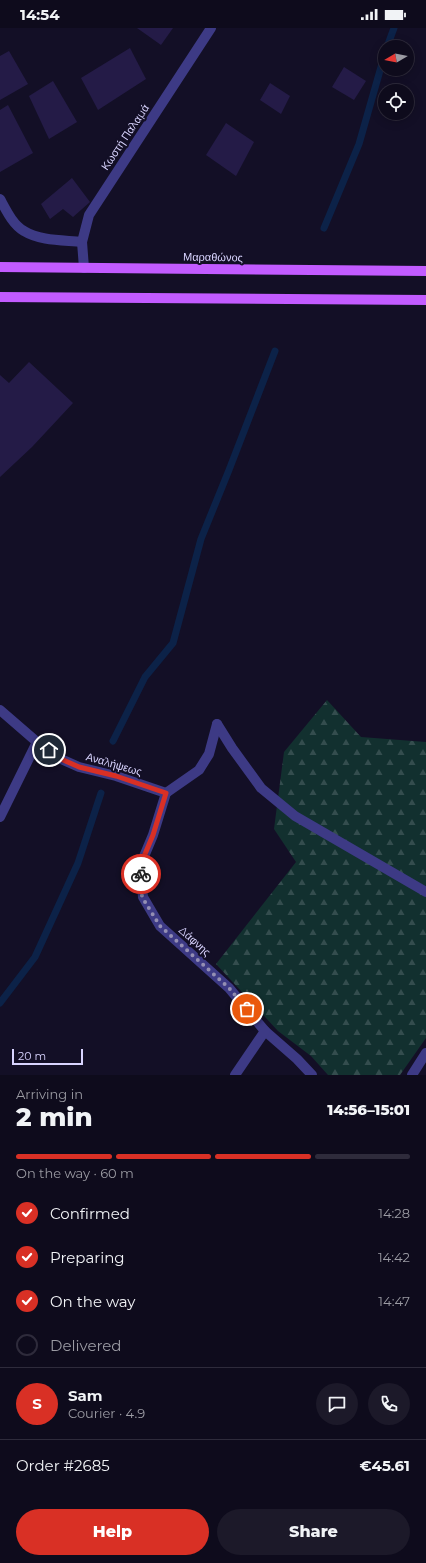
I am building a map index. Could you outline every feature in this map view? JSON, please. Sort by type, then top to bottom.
[{"type":"main road","name":"Μαραθώνος","points":[[0,267],[426,271]]},
{"type":"main road","points":[[0,296],[426,300]]},
{"type":"street","name":"Κωστή Παλαμά","points":[[84,268],[82,242],[89,215],[211,28]]},
{"type":"street","points":[[0,199],[8,214],[23,231],[36,236],[82,242]]},
{"type":"street","name":"Αναλήψεως","points":[[0,710],[37,742],[61,759],[79,767],[116,776],[166,793]]},
{"type":"street","points":[[166,793],[199,770],[209,754],[217,724],[232,748],[261,788],[296,816],[426,892]]},
{"type":"street","points":[[0,818],[37,742]]},
{"type":"street","name":"Δάφνης","points":[[166,793],[153,835],[140,866],[142,897],[160,926],[229,988],[265,1031],[297,1059],[312,1075]]},
{"type":"street","points":[[235,1075],[265,1031]]},
{"type":"street","points":[[412,1075],[426,1054]]},
{"type":"green space","points":[[327,700],[361,737],[426,742],[426,1038],[400,1075],[328,1075],[311,1056],[278,1031],[216,964],[296,862],[274,829],[284,752]]},
{"type":"building","points":[[137,28],[173,28],[161,45]]},
{"type":"building","points":[[130,48],[146,79],[98,110],[81,78]]},
{"type":"building","points":[[9,51],[28,84],[0,100],[0,56]]},
{"type":"building","points":[[344,67],[366,81],[354,100],[332,87]]},
{"type":"building","points":[[53,81],[77,122],[49,139],[29,96]]},
{"type":"building","points":[[270,83],[290,96],[281,114],[260,100]]},
{"type":"building","points":[[8,105],[33,153],[0,172],[0,110]]},
{"type":"building","points":[[226,123],[254,142],[236,176],[206,155]]},
{"type":"building","points":[[72,178],[90,202],[73,217],[63,209],[50,219],[41,204]]},
{"type":"building","points":[[29,362],[73,403],[32,447],[0,477],[0,375],[9,383]]},
{"type":"waterway","points":[[390,40],[394,28]]},
{"type":"waterway","points":[[324,228],[359,144],[378,76]]},
{"type":"waterway","points":[[113,741],[145,677],[173,643],[201,539],[275,351]]},
{"type":"waterway","points":[[0,1003],[35,957],[78,863],[101,793]]},
{"type":"way so far","points":[[141,874],[142,897],[160,926],[229,988],[247,1009]]},
{"type":"route","points":[[49,750],[61,759],[79,767],[116,776],[166,793],[153,835],[140,866],[141,874]]}]
